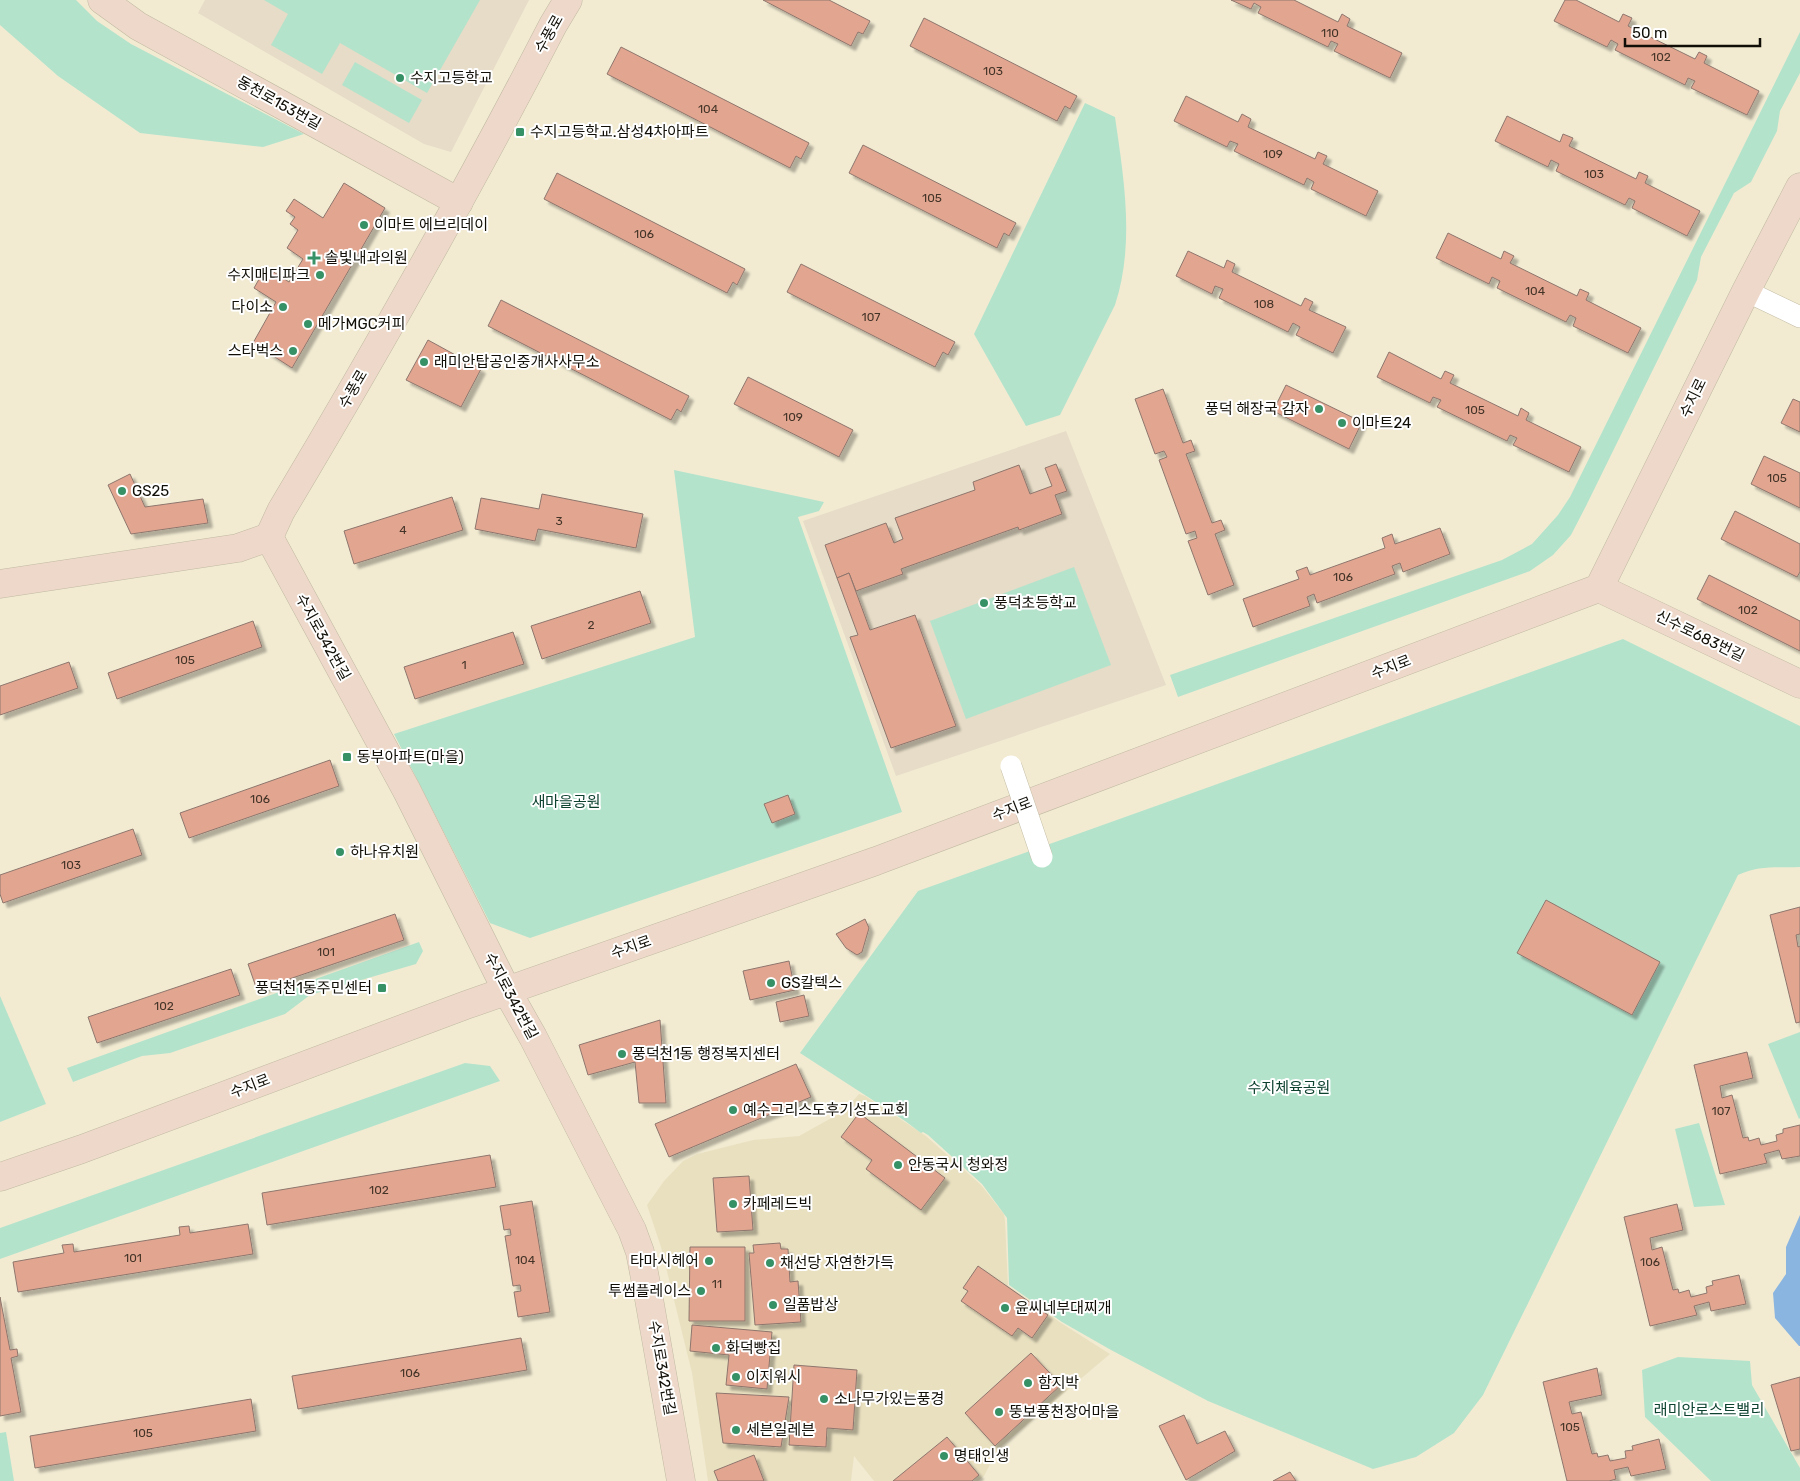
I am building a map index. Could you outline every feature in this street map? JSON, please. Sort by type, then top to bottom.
[{"type":"street","name":"동천로153번길","points":[[102,0],[138,26],[459,202]]},
{"type":"street","name":"수풍로","points":[[269,537],[281,511],[390,326],[568,0]]},
{"type":"street","name":"수지로","points":[[0,1177],[82,1149],[507,991],[876,861],[1599,588],[1746,291],[1800,187]]},
{"type":"street","points":[[1746,291],[1800,317]]},
{"type":"street","points":[[0,584],[238,548],[269,537]]},
{"type":"street","name":"수지로342번길","points":[[269,537],[407,791],[507,991],[533,1037],[634,1233],[650,1299],[681,1481]]},
{"type":"street","name":"신수로683번길","points":[[1599,588],[1800,684]]},
{"type":"street","points":[[1011,766],[1042,857]]},
{"type":"shaded area","name":"수지고등학교","points":[[205,0],[529,0],[451,152],[424,144],[198,13]]},
{"type":"shaded area","name":"풍덕초등학교","points":[[1066,431],[1166,685],[896,776],[803,521]]},
{"type":"shaded area","points":[[859,1094],[926,1136],[981,1185],[1004,1214],[1008,1286],[1110,1354],[998,1449],[984,1476],[978,1481],[874,1481],[854,1456],[851,1481],[708,1481],[692,1373],[661,1247],[647,1205],[664,1181],[683,1161],[697,1154],[753,1140],[799,1136],[844,1111]]},
{"type":"green space","points":[[0,0],[76,0],[97,21],[131,44],[304,134],[263,147],[140,133],[58,76],[0,25]]},
{"type":"green space","points":[[264,0],[480,0],[427,93],[340,43],[322,74],[271,45],[288,14]]},
{"type":"green space","points":[[1800,32],[1800,73],[1780,111],[1777,131],[1751,182],[1734,193],[1701,257],[1697,280],[1586,506],[1571,535],[1553,555],[1530,571],[1178,697],[1170,675],[1502,560],[1532,544],[1558,515],[1570,497]]},
{"type":"green space","points":[[355,62],[422,100],[409,123],[342,85]]},
{"type":"green space","points":[[1085,103],[1115,117],[1126,211],[1125,259],[1121,282],[1115,305],[1060,415],[1026,426],[974,334]]},
{"type":"green space","name":"새마을공원","points":[[674,470],[824,502],[819,511],[798,517],[902,812],[530,938],[490,923],[394,734],[695,637]]},
{"type":"green space","points":[[1074,567],[1111,665],[966,719],[930,621]]},
{"type":"green space","name":"수지체육공원","points":[[1623,639],[1800,726],[1800,867],[1761,868],[1738,875],[1483,1395],[1454,1433],[1416,1457],[1373,1469],[1208,1401],[1062,1322],[1009,1285],[1007,1218],[982,1184],[928,1135],[923,1132],[921,1133],[800,1053],[918,891]]},
{"type":"green space","points":[[419,942],[423,951],[416,964],[310,995],[285,1014],[170,1053],[142,1056],[73,1082],[67,1068]]},
{"type":"green space","points":[[0,996],[46,1104],[0,1122]]},
{"type":"green space","points":[[1800,1032],[1800,1118],[1799,1119],[1768,1044]]},
{"type":"green space","points":[[465,1063],[490,1066],[500,1081],[0,1259],[0,1228]]},
{"type":"green space","points":[[1699,1123],[1725,1205],[1694,1207],[1675,1129]]},
{"type":"green space","name":"래미안로스트밸리","points":[[1678,1357],[1750,1361],[1752,1385],[1800,1468],[1800,1481],[1711,1481],[1645,1417],[1642,1370]]},
{"type":"green space","points":[[6,1432],[14,1481],[0,1481],[0,1433]]},
{"type":"water","points":[[1800,1215],[1799,1346],[1775,1318],[1773,1293],[1786,1274],[1786,1247]]},
{"type":"building","points":[[763,0],[829,0],[870,21],[863,34],[858,32],[851,46]]},
{"type":"building","points":[[1231,0],[1294,0],[1338,22],[1342,14],[1350,19],[1347,26],[1402,53],[1390,78],[1334,51],[1338,44],[1331,41],[1328,47],[1258,13],[1261,7],[1254,3],[1251,9]]},
{"type":"building","points":[[1565,0],[1576,0],[1619,22],[1623,14],[1632,18],[1628,26],[1695,59],[1699,52],[1707,56],[1704,63],[1759,91],[1747,115],[1691,88],[1695,81],[1688,78],[1685,85],[1615,50],[1618,44],[1611,40],[1607,47],[1554,21]]},
{"type":"building","points":[[924,18],[1077,96],[1070,109],[1065,106],[1057,121],[910,46]]},
{"type":"building","points":[[621,47],[809,143],[801,159],[796,156],[790,168],[607,74]]},
{"type":"building","points":[[1186,96],[1238,122],[1242,114],[1251,119],[1248,127],[1315,159],[1318,152],[1327,156],[1323,164],[1378,191],[1366,216],[1311,189],[1314,182],[1307,178],[1304,185],[1234,151],[1238,144],[1230,141],[1227,147],[1174,121]]},
{"type":"building","points":[[1507,116],[1560,142],[1563,134],[1573,138],[1569,146],[1636,179],[1639,172],[1648,176],[1645,183],[1700,211],[1687,236],[1632,208],[1635,201],[1629,198],[1625,205],[1556,171],[1559,164],[1551,160],[1548,167],[1495,141]]},
{"type":"building","points":[[863,145],[1016,223],[1009,236],[1004,233],[997,248],[849,173]]},
{"type":"building","points":[[557,173],[745,269],[737,285],[733,282],[727,293],[544,199]]},
{"type":"building","name":"수지매디파크","points":[[344,183],[385,208],[292,368],[253,343],[276,302],[254,288],[266,267],[289,282],[303,259],[287,248],[298,230],[290,224],[295,217],[286,211],[294,199],[323,218]]},
{"type":"building","points":[[1448,233],[1501,259],[1504,251],[1514,256],[1510,263],[1577,296],[1580,289],[1589,293],[1586,300],[1641,328],[1628,353],[1573,326],[1576,318],[1570,315],[1566,322],[1497,288],[1500,281],[1492,277],[1489,284],[1436,258]]},
{"type":"building","points":[[1188,251],[1224,268],[1227,260],[1235,264],[1232,272],[1301,306],[1305,298],[1313,302],[1309,310],[1346,327],[1333,353],[1296,335],[1300,327],[1293,323],[1288,332],[1219,298],[1223,289],[1215,286],[1212,294],[1176,276]]},
{"type":"building","points":[[801,264],[955,342],[948,355],[943,352],[935,367],[787,292]]},
{"type":"building","points":[[501,300],[689,396],[681,412],[677,409],[671,420],[488,326]]},
{"type":"building","points":[[428,340],[481,369],[461,407],[406,380]]},
{"type":"building","points":[[1389,352],[1441,379],[1445,371],[1454,375],[1450,383],[1518,416],[1521,408],[1529,413],[1526,420],[1581,447],[1569,472],[1513,445],[1517,438],[1510,435],[1507,441],[1437,407],[1441,400],[1433,397],[1430,403],[1377,377]]},
{"type":"building","points":[[748,377],[853,430],[839,457],[734,404]]},
{"type":"building","points":[[1286,385],[1362,422],[1349,449],[1273,411]]},
{"type":"building","points":[[1163,389],[1183,443],[1191,440],[1195,451],[1186,454],[1212,523],[1221,520],[1225,530],[1215,534],[1234,585],[1208,595],[1188,541],[1197,538],[1195,531],[1186,534],[1159,460],[1167,457],[1164,451],[1155,454],[1135,399]]},
{"type":"building","points":[[1793,399],[1800,402],[1800,432],[1781,423]]},
{"type":"building","points":[[1764,456],[1800,473],[1800,508],[1751,484]]},
{"type":"building","points":[[1056,464],[1067,491],[1055,495],[1062,514],[1019,530],[1018,527],[901,569],[903,574],[856,591],[849,573],[837,578],[825,545],[886,523],[894,543],[903,539],[895,518],[975,490],[973,482],[1019,465],[1030,494],[1052,486],[1045,468]]},
{"type":"building","points":[[130,474],[145,507],[203,499],[208,523],[131,534],[108,485]]},
{"type":"building","points":[[542,494],[643,514],[636,548],[538,529],[535,541],[475,529],[481,498],[539,509]]},
{"type":"building","points":[[452,497],[463,530],[354,564],[344,531]]},
{"type":"building","points":[[1735,511],[1800,544],[1800,572],[1797,577],[1721,539]]},
{"type":"building","points":[[1440,528],[1450,554],[1403,572],[1400,563],[1392,566],[1395,574],[1317,603],[1314,594],[1307,597],[1310,606],[1253,627],[1243,599],[1299,579],[1296,571],[1307,567],[1310,575],[1385,548],[1382,538],[1392,534],[1395,544]]},
{"type":"building","points":[[849,573],[870,630],[915,615],[956,726],[891,748],[850,637],[858,635],[837,578]]},
{"type":"building","points":[[1709,575],[1800,621],[1800,651],[1697,599]]},
{"type":"building","points":[[640,591],[651,623],[542,659],[531,626]]},
{"type":"building","points":[[253,621],[262,647],[117,699],[108,673]]},
{"type":"building","points":[[513,632],[524,664],[415,699],[404,667]]},
{"type":"building","points":[[69,662],[78,688],[0,715],[0,686]]},
{"type":"building","points":[[330,760],[339,786],[189,838],[180,813]]},
{"type":"building","points":[[788,795],[795,814],[772,823],[764,804]]},
{"type":"building","points":[[133,829],[142,855],[3,903],[0,894],[0,875]]},
{"type":"building","points":[[1546,900],[1660,962],[1632,1015],[1517,953]]},
{"type":"building","points":[[1800,907],[1800,934],[1796,935],[1798,947],[1800,946],[1800,1022],[1796,1023],[1770,915]]},
{"type":"building","points":[[395,914],[404,940],[257,990],[248,964]]},
{"type":"building","points":[[865,919],[869,928],[862,952],[857,955],[846,948],[836,934]]},
{"type":"building","points":[[789,961],[795,990],[750,1000],[743,971]]},
{"type":"building","points":[[231,969],[240,995],[97,1043],[88,1017]]},
{"type":"building","points":[[804,995],[809,1016],[780,1022],[776,1002]]},
{"type":"building","name":"풍덕천1동 행정복지센터","points":[[660,1020],[666,1103],[639,1103],[635,1062],[588,1075],[579,1045]]},
{"type":"building","points":[[1747,1052],[1753,1078],[1720,1086],[1722,1098],[1732,1095],[1743,1138],[1748,1137],[1749,1141],[1759,1138],[1761,1145],[1777,1141],[1776,1135],[1783,1133],[1783,1129],[1800,1125],[1800,1156],[1782,1159],[1779,1150],[1764,1154],[1767,1163],[1720,1174],[1694,1065]]},
{"type":"building","name":"예수그리스도후기성도교회","points":[[796,1064],[811,1097],[669,1157],[655,1124]]},
{"type":"building","name":"안동국시 청와정","points":[[859,1113],[945,1178],[921,1210],[866,1169],[872,1160],[841,1137]]},
{"type":"building","points":[[490,1155],[496,1187],[267,1225],[262,1193]]},
{"type":"building","name":"카페레드빅","points":[[749,1176],[753,1230],[717,1232],[713,1178]]},
{"type":"building","points":[[532,1201],[550,1312],[518,1317],[514,1292],[521,1291],[520,1285],[513,1286],[505,1236],[511,1235],[510,1229],[504,1230],[500,1206]]},
{"type":"building","points":[[1677,1204],[1683,1230],[1650,1238],[1652,1250],[1662,1247],[1673,1290],[1678,1289],[1679,1293],[1689,1290],[1691,1297],[1707,1293],[1706,1287],[1713,1285],[1712,1281],[1739,1275],[1746,1304],[1711,1311],[1709,1302],[1694,1306],[1697,1315],[1650,1326],[1624,1217]]},
{"type":"building","points":[[248,1224],[253,1254],[18,1292],[13,1262],[64,1253],[62,1245],[73,1244],[74,1252],[180,1235],[179,1227],[189,1226],[190,1233]]},
{"type":"building","points":[[780,1243],[781,1249],[788,1249],[790,1282],[798,1281],[801,1322],[755,1325],[749,1253],[754,1253],[753,1245]]},
{"type":"building","points":[[690,1247],[745,1247],[745,1321],[689,1321]]},
{"type":"building","name":"윤씨네부대찌개","points":[[978,1266],[1048,1315],[1032,1338],[1018,1328],[1012,1336],[961,1301],[968,1291],[963,1288]]},
{"type":"building","points":[[0,1297],[10,1350],[17,1349],[18,1356],[11,1358],[21,1412],[0,1416]]},
{"type":"building","points":[[692,1325],[772,1332],[767,1389],[726,1385],[729,1355],[690,1351]]},
{"type":"building","points":[[521,1338],[527,1370],[298,1409],[292,1376]]},
{"type":"building","points":[[1031,1353],[1061,1385],[995,1446],[965,1413]]},
{"type":"building","name":"소나무가있는풍경","points":[[794,1365],[857,1370],[853,1430],[827,1428],[826,1447],[789,1445]]},
{"type":"building","points":[[1597,1368],[1602,1395],[1569,1402],[1572,1414],[1581,1412],[1592,1454],[1597,1453],[1598,1457],[1608,1455],[1610,1461],[1626,1458],[1625,1451],[1633,1450],[1632,1446],[1659,1439],[1666,1469],[1631,1476],[1628,1467],[1614,1470],[1616,1479],[1609,1481],[1567,1481],[1543,1382]]},
{"type":"building","points":[[1800,1377],[1800,1449],[1791,1451],[1771,1385]]},
{"type":"building","points":[[716,1393],[789,1397],[781,1447],[723,1443]]},
{"type":"building","points":[[251,1399],[256,1431],[35,1468],[30,1436]]},
{"type":"building","points":[[1184,1415],[1197,1444],[1225,1431],[1235,1451],[1186,1480],[1159,1426]]},
{"type":"building","name":"명태인생","points":[[947,1437],[979,1475],[972,1481],[893,1481]]},
{"type":"building","points":[[754,1455],[764,1481],[718,1481],[714,1471]]},
{"type":"building","points":[[1290,1472],[1296,1481],[1273,1481]]},
{"type":"place","name":"수지고등학교","points":[[400,78]]},
{"type":"place","name":"수지고등학교.삼성4차아파트","points":[[520,132]]},
{"type":"place","name":"이마트 에브리데이","points":[[364,225]]},
{"type":"place","name":"솔빛내과의원","points":[[314,258]]},
{"type":"place","name":"수지매디파크","points":[[320,275]]},
{"type":"place","name":"다이소","points":[[283,307]]},
{"type":"place","name":"메가MGC커피","points":[[308,324]]},
{"type":"place","name":"스타벅스","points":[[293,351]]},
{"type":"place","name":"래미안탑공인중개사사무소","points":[[424,362]]},
{"type":"place","name":"풍덕 해장국 감자","points":[[1319,409]]},
{"type":"place","name":"이마트24","points":[[1342,423]]},
{"type":"place","name":"GS25","points":[[122,491]]},
{"type":"place","name":"풍덕초등학교","points":[[984,603]]},
{"type":"place","name":"동부아파트(마을)","points":[[347,757]]},
{"type":"place","name":"하나유치원","points":[[340,852]]},
{"type":"place","name":"GS칼텍스","points":[[771,983]]},
{"type":"place","name":"풍덕천1동주민센터","points":[[382,988]]},
{"type":"place","name":"풍덕천1동 행정복지센터","points":[[622,1054]]},
{"type":"place","name":"예수그리스도후기성도교회","points":[[733,1110]]},
{"type":"place","name":"안동국시 청와정","points":[[898,1165]]},
{"type":"place","name":"카페레드빅","points":[[733,1204]]},
{"type":"place","name":"타마시헤어","points":[[709,1261]]},
{"type":"place","name":"채선당 자연한가득","points":[[770,1263]]},
{"type":"place","name":"투썸플레이스","points":[[701,1291]]},
{"type":"place","name":"일품밥상","points":[[773,1305]]},
{"type":"place","name":"윤씨네부대찌개","points":[[1005,1308]]},
{"type":"place","name":"화덕빵집","points":[[716,1348]]},
{"type":"place","name":"이지워시","points":[[736,1377]]},
{"type":"place","name":"함지박","points":[[1028,1383]]},
{"type":"place","name":"소나무가있는풍경","points":[[824,1399]]},
{"type":"place","name":"뚱보풍천장어마을","points":[[999,1412]]},
{"type":"place","name":"세븐일레븐","points":[[736,1430]]},
{"type":"place","name":"명태인생","points":[[944,1456]]}]
